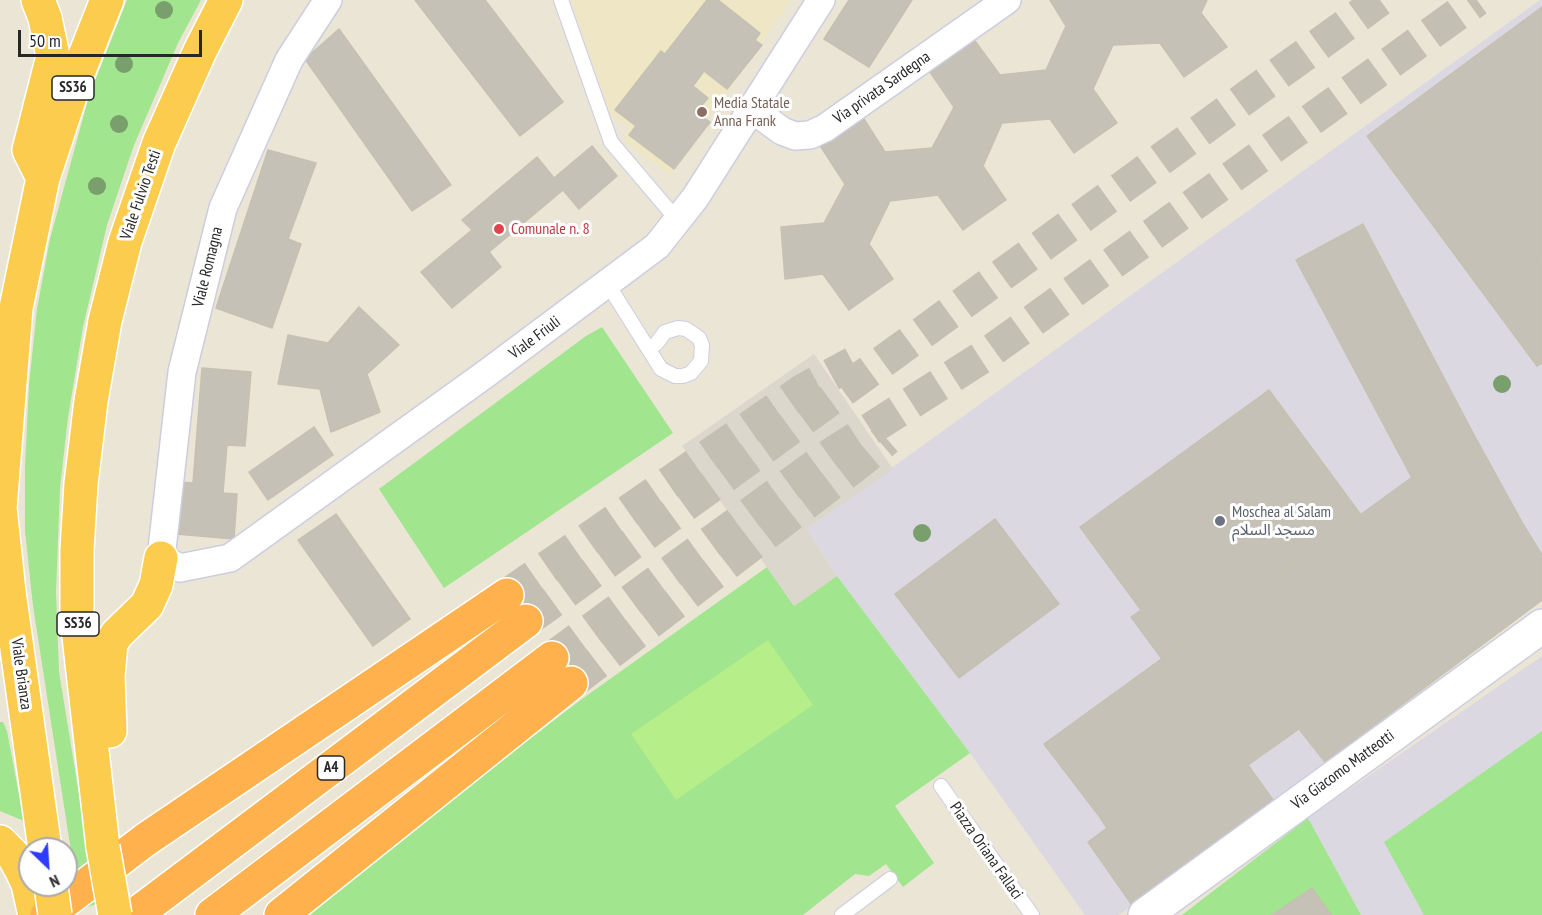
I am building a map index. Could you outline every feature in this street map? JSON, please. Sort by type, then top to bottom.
[{"type":"highway","points":[[38,0],[45,18],[53,56],[29,150],[43,178]]},
{"type":"highway","name":"SS36","points":[[43,178],[76,78],[108,0]]},
{"type":"highway","name":"Viale Fulvio Testi","points":[[103,847],[77,619],[77,550],[81,484],[91,401],[105,321],[125,242],[159,143],[200,51],[226,0]]},
{"type":"highway","name":"Viale Brianza","points":[[43,178],[16,308],[0,508],[9,592],[43,837]]},
{"type":"highway","points":[[103,847],[110,745],[109,652],[114,638],[153,596],[160,558]]},
{"type":"highway","points":[[0,842],[13,855],[45,903],[145,840],[507,595]]},
{"type":"highway","name":"A4","points":[[135,915],[526,621]]},
{"type":"highway","points":[[212,915],[562,671],[281,915]]},
{"type":"highway","name":"SS36","points":[[103,847],[115,915]]},
{"type":"street","name":"Viale Romagna","points":[[160,558],[182,372],[223,208],[289,60],[328,0]]},
{"type":"street","name":"Viale Friuli","points":[[160,558],[180,568],[230,558],[487,373],[657,246],[695,198],[820,0]]},
{"type":"street","name":"Via privata Sardegna","points":[[752,109],[782,131],[795,136],[810,135],[825,128],[1007,0]]},
{"type":"street","name":"Via Giacomo Matteotti","points":[[1144,915],[1542,626]]},
{"type":"lane","points":[[561,0],[611,142],[678,221]]},
{"type":"lane","points":[[608,283],[661,369],[675,376],[683,376],[690,373],[701,361],[702,345],[699,338],[686,329],[678,328],[665,332],[656,344]]},
{"type":"lane","name":"Piazza Oriana Fallaci","points":[[941,786],[1032,915]]},
{"type":"lane","points":[[842,915],[890,879]]},
{"type":"shaded area","points":[[571,0],[791,0],[670,175],[623,140],[629,128],[610,114]]},
{"type":"shaded area","points":[[1542,0],[1542,600],[1119,915],[1085,915],[970,753],[837,576],[807,529]]},
{"type":"shaded area","points":[[814,354],[893,469],[807,529],[837,576],[794,606],[682,446]]},
{"type":"shaded area","points":[[1542,656],[1542,915],[1361,915],[1308,818]]},
{"type":"green space","points":[[127,0],[201,0],[178,43],[134,145],[107,225],[83,327],[68,417],[60,488],[56,592],[59,672],[97,904],[80,909],[78,837],[69,837],[33,606],[25,531],[25,465],[29,385],[37,309],[50,239],[89,96]]},
{"type":"green space","points":[[602,327],[673,433],[444,588],[379,489],[586,336]]},
{"type":"green space","points":[[767,567],[794,606],[837,576],[970,753],[895,806],[934,863],[903,887],[886,864],[869,876],[855,874],[803,915],[297,915],[582,699]]},
{"type":"green space","points":[[768,640],[813,705],[676,800],[631,734]]},
{"type":"green space","points":[[0,722],[3,722],[7,731],[24,821],[0,811]]},
{"type":"green space","points":[[1542,731],[1542,915],[1424,915],[1384,842]]},
{"type":"green space","points":[[1308,818],[1361,915],[1182,915]]},
{"type":"building","points":[[415,0],[485,0],[563,102],[520,136]]},
{"type":"building","points":[[707,0],[718,0],[760,33],[755,40],[762,45],[727,89],[704,71],[693,86],[708,98],[696,112],[710,122],[674,169],[629,135],[636,126],[615,110],[661,51],[665,54]]},
{"type":"building","points":[[849,0],[912,0],[869,67],[824,39]]},
{"type":"building","points":[[1050,0],[1207,0],[1201,13],[1227,47],[1184,77],[1160,43],[1113,45],[1093,89],[1117,123],[1074,153],[1050,119],[1002,123],[983,166],[1006,200],[963,230],[938,195],[890,201],[869,244],[893,279],[849,310],[823,274],[785,279],[781,227],[824,223],[845,184],[821,147],[864,119],[885,152],[932,148],[954,107],[930,72],[975,41],[1000,75],[1046,70],[1066,26]]},
{"type":"building","points":[[1542,7],[1542,269],[1417,99]]},
{"type":"building","points":[[339,29],[451,185],[412,211],[305,59]]},
{"type":"building","points":[[1417,99],[1542,269],[1542,363],[1537,366],[1367,136]]},
{"type":"building","points":[[592,146],[617,176],[579,209],[563,190],[489,252],[501,267],[452,308],[421,272],[472,230],[462,220],[537,157],[554,178]]},
{"type":"building","points":[[268,150],[316,163],[288,239],[301,244],[272,328],[216,308]]},
{"type":"building","points":[[1363,224],[1473,433],[1412,478],[1296,260]]},
{"type":"building","points":[[359,307],[399,345],[367,374],[380,412],[331,432],[320,389],[278,384],[288,335],[328,343]]},
{"type":"building","points":[[202,368],[251,372],[245,446],[227,445],[223,493],[237,494],[234,539],[176,534],[180,482],[193,483]]},
{"type":"building","name":"Moschea al Salam مسجد السلام","points":[[1269,390],[1361,515],[1162,659],[1131,617],[1141,610],[1080,527]]},
{"type":"building","points":[[314,427],[333,455],[268,500],[249,472]]},
{"type":"building","points":[[1473,433],[1523,524],[1099,816],[1044,744]]},
{"type":"building","points":[[336,514],[410,619],[373,646],[298,540]]},
{"type":"building","points":[[995,519],[1059,604],[959,678],[895,594]]},
{"type":"building","points":[[1523,524],[1542,555],[1542,600],[1325,762],[1299,729],[1248,765],[1273,800],[1132,905],[1088,842],[1107,828],[1099,816]]},
{"type":"building","points":[[1312,888],[1331,915],[1272,915]]},
{"type":"tunnel","points":[[526,621],[1380,0]]},
{"type":"tunnel","points":[[552,658],[830,455],[984,356],[1477,0]]},
{"type":"tunnel","points":[[507,595],[803,390],[853,363]]},
{"type":"tunnel","points":[[571,683],[887,439]]},
{"type":"place","name":"Media Statale Anna Frank","points":[[702,112]]},
{"type":"place","name":"Comunale n. 8","points":[[499,229]]},
{"type":"place","name":"Moschea al Salam مسجد السلام","points":[[1220,521]]}]
